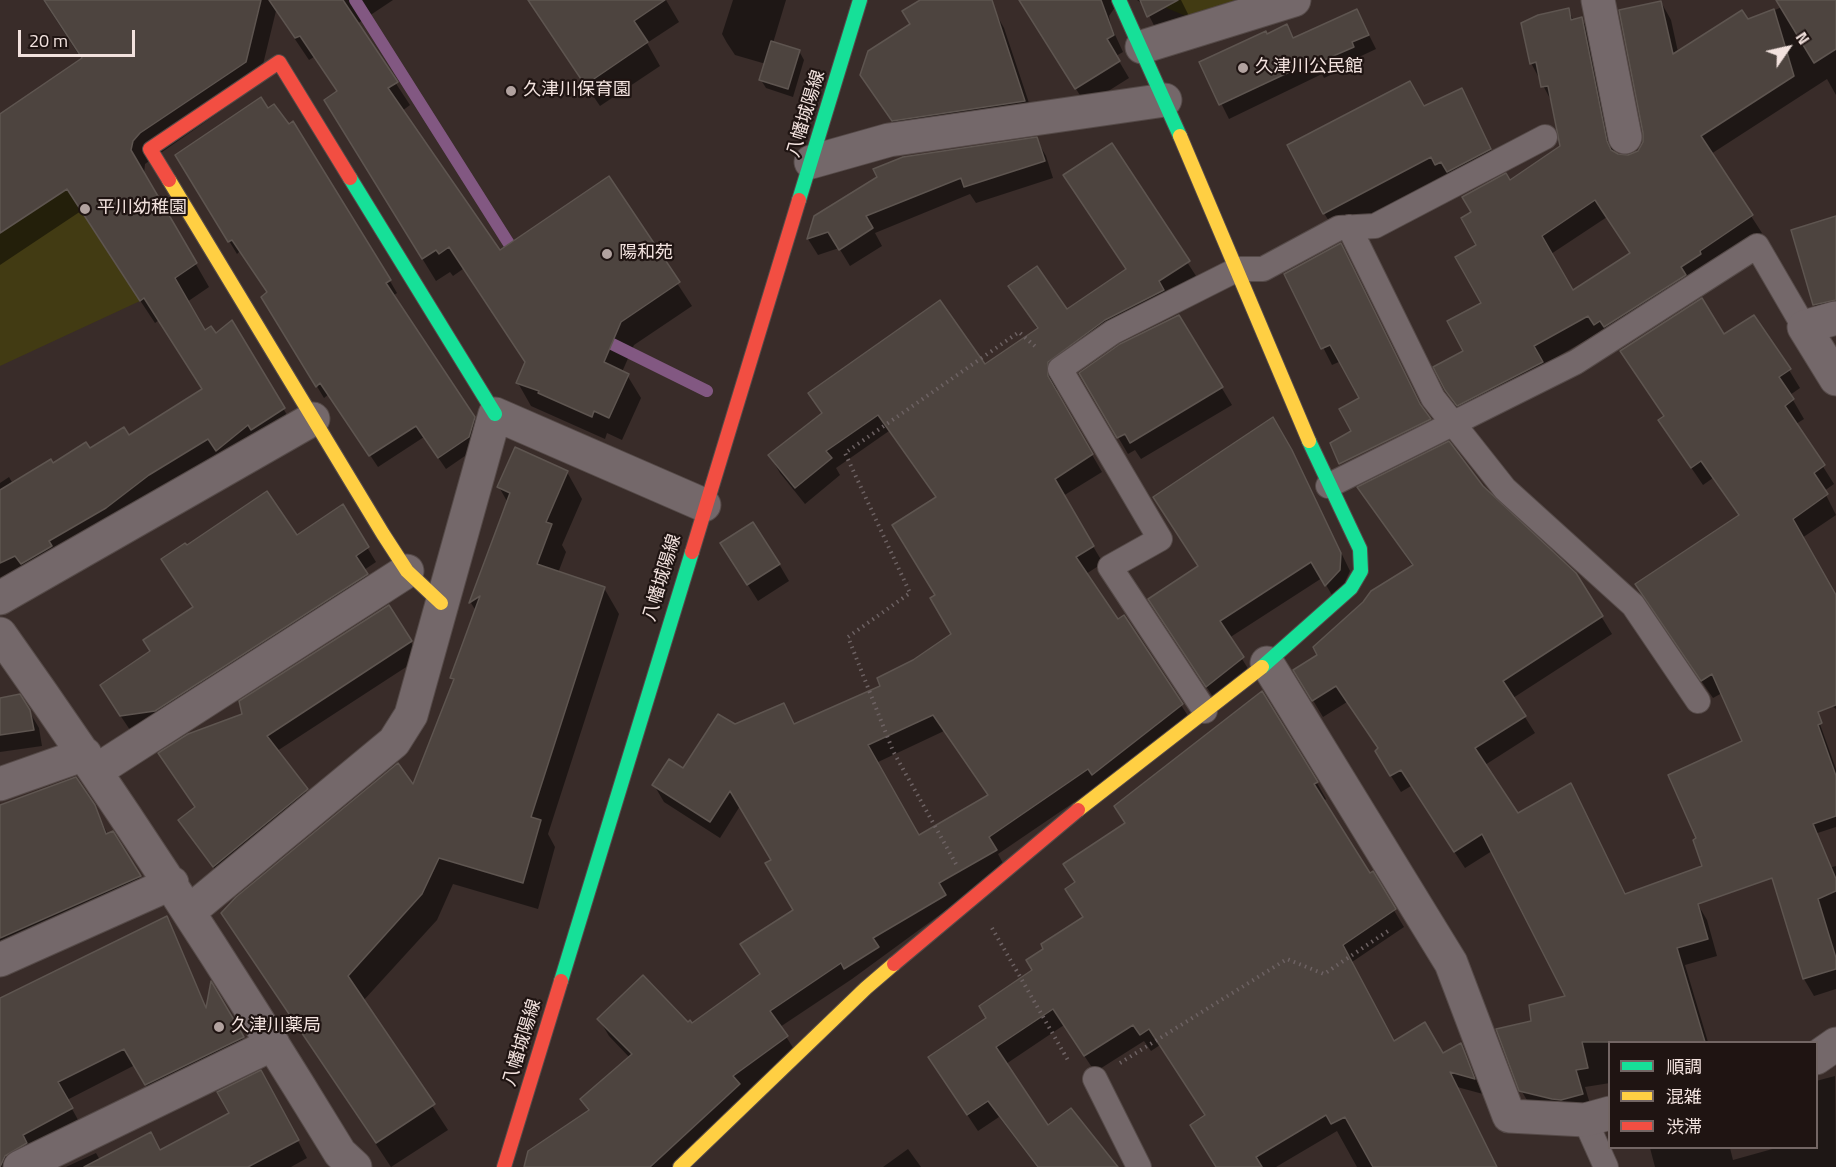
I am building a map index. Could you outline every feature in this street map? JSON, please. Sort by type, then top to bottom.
[{"type":"street","name":"八幡城陽線","points":[[504,1167],[704,505],[860,0]]},
{"type":"street","points":[[680,1167],[866,988],[1088,802],[1267,663],[1351,588],[1361,571],[1360,549],[1328,486],[1166,100],[1119,0]]},
{"type":"street","points":[[1142,47],[1294,0]]},
{"type":"street","points":[[1598,0],[1625,137]]},
{"type":"street","points":[[441,603],[407,571],[150,149],[279,62],[495,414],[704,505]]},
{"type":"street","points":[[811,162],[889,140],[1166,100]]},
{"type":"street","points":[[1836,318],[1804,327],[1836,379]]},
{"type":"street","points":[[190,911],[394,742],[411,715],[495,414]]},
{"type":"street","points":[[0,598],[313,419]]},
{"type":"street","points":[[0,784],[91,762],[407,571]]},
{"type":"street","points":[[0,634],[91,762],[190,911],[340,1153],[355,1167]]},
{"type":"street","points":[[1267,663],[1451,963],[1509,1116],[1597,1117]]},
{"type":"street","points":[[0,960],[171,883]]},
{"type":"street","points":[[20,1167],[273,1044]]},
{"type":"street","points":[[1818,1057],[1836,1044]]},
{"type":"lane","points":[[1205,711],[1110,567],[1160,539],[1060,369],[1113,332],[1238,269],[1263,269],[1339,228],[1375,226],[1545,138]]},
{"type":"lane","points":[[1349,227],[1432,398],[1505,489],[1633,605],[1698,701]]},
{"type":"lane","points":[[1328,486],[1576,362],[1756,246],[1804,327]]},
{"type":"lane","points":[[1095,1079],[1139,1167]]},
{"type":"lane","points":[[1597,1117],[1606,1167]]},
{"type":"path","points":[[1060,369],[1019,332],[845,453],[910,593],[848,637],[893,751],[1072,1067],[1095,1079],[1287,959],[1324,974],[1419,910]]},
{"type":"shaded area","points":[[1148,0],[1235,0],[1188,17]]},
{"type":"shaded area","points":[[67,189],[140,301],[0,366],[0,233]]},
{"type":"building","points":[[44,0],[261,0],[246,62],[140,133],[133,141],[131,150],[197,263],[175,278],[205,330],[211,326],[216,333],[232,320],[285,408],[251,430],[248,425],[216,451],[208,439],[149,475],[106,508],[49,541],[52,546],[21,564],[15,556],[0,563],[0,490],[51,459],[53,463],[86,442],[90,448],[124,427],[129,435],[202,389],[144,298],[140,301],[67,189],[0,233],[0,114],[82,58]]},
{"type":"building","points":[[269,0],[343,0],[398,82],[388,88],[500,250],[609,176],[680,282],[621,322],[604,362],[629,374],[609,418],[594,411],[592,417],[538,393],[539,391],[516,383],[525,362],[449,247],[439,254],[436,250],[422,259],[324,100],[337,91],[300,36],[295,38]]},
{"type":"building","points":[[528,0],[665,0],[634,21],[648,42],[585,85]]},
{"type":"building","points":[[920,0],[992,0],[1025,101],[892,121],[860,75],[868,51],[910,24],[902,11]]},
{"type":"building","points":[[1019,0],[1101,0],[1114,35],[1107,39],[1120,61],[1075,89]]},
{"type":"building","points":[[1140,0],[1178,0],[1147,17]]},
{"type":"building","points":[[1776,0],[1836,0],[1836,49],[1814,63]]},
{"type":"building","points":[[1661,1],[1673,54],[1742,10],[1748,19],[1774,9],[1794,76],[1701,136],[1753,215],[1700,251],[1701,254],[1681,267],[1686,275],[1604,327],[1600,321],[1594,325],[1588,316],[1534,346],[1543,362],[1457,406],[1445,390],[1433,367],[1463,351],[1447,321],[1481,303],[1455,257],[1476,245],[1461,218],[1471,212],[1462,197],[1506,173],[1510,180],[1560,146],[1548,86],[1541,87],[1536,62],[1530,64],[1521,23],[1538,15],[1569,8],[1571,20],[1582,17],[1607,141],[1611,150],[1618,154],[1628,155],[1638,151],[1643,142],[1643,133],[1619,10]],"holes":[[[1595,200],[1630,253],[1573,290],[1542,236]]]},
{"type":"building","points":[[1357,9],[1369,35],[1352,42],[1354,47],[1315,64],[1313,61],[1219,105],[1199,62],[1266,31],[1267,34],[1287,24],[1293,38]]},
{"type":"building","points":[[771,41],[800,50],[788,89],[759,80]]},
{"type":"building","points":[[1410,81],[1424,106],[1462,88],[1491,149],[1447,172],[1441,162],[1435,165],[1431,157],[1323,214],[1287,145]]},
{"type":"building","points":[[261,97],[268,108],[274,104],[289,124],[293,121],[391,280],[386,283],[475,417],[469,437],[438,458],[416,426],[369,456],[320,383],[316,387],[261,297],[267,292],[232,240],[228,242],[175,155]]},
{"type":"building","points":[[1037,137],[1045,161],[964,187],[961,178],[866,216],[873,228],[839,250],[828,232],[807,239],[814,216],[877,177],[873,169],[903,157]]},
{"type":"building","points":[[1112,143],[1190,261],[1159,281],[1164,290],[1105,320],[1048,362],[1048,376],[1093,454],[1055,479],[1094,546],[1076,557],[1118,619],[1124,615],[1183,704],[1092,775],[1088,769],[989,837],[997,850],[939,883],[946,895],[873,938],[879,947],[844,969],[841,963],[770,1011],[788,1036],[733,1076],[740,1084],[650,1167],[524,1167],[528,1151],[589,1110],[580,1099],[632,1054],[597,1019],[643,975],[688,1022],[690,1020],[692,1023],[760,974],[740,944],[793,910],[765,863],[771,860],[730,791],[710,822],[652,785],[669,759],[683,768],[718,714],[735,724],[784,703],[794,724],[880,686],[877,678],[913,660],[951,634],[930,598],[935,595],[892,525],[936,497],[878,415],[826,451],[832,458],[795,488],[768,455],[822,413],[808,393],[940,300],[985,364],[1038,328],[1008,286],[1037,266],[1067,309],[1126,269],[1063,175]],"holes":[[[933,715],[988,795],[919,835],[868,745]]]},
{"type":"building","points":[[1836,216],[1836,300],[1813,305],[1791,230]]},
{"type":"building","points":[[1341,243],[1420,404],[1431,419],[1339,464],[1330,443],[1351,431],[1339,409],[1359,398],[1330,345],[1321,349],[1284,274]]},
{"type":"building","points":[[1702,298],[1724,334],[1754,315],[1791,369],[1779,377],[1794,399],[1785,406],[1825,465],[1814,473],[1828,494],[1793,519],[1836,595],[1836,705],[1818,712],[1822,723],[1818,725],[1836,776],[1836,816],[1813,824],[1836,879],[1836,891],[1818,899],[1836,958],[1836,969],[1803,979],[1772,878],[1698,904],[1708,939],[1677,948],[1705,1041],[1582,1042],[1588,1068],[1576,1070],[1583,1094],[1561,1100],[1519,1091],[1496,1029],[1531,1021],[1529,1005],[1565,996],[1482,834],[1454,852],[1401,770],[1390,776],[1375,751],[1378,748],[1336,686],[1312,701],[1293,670],[1317,655],[1313,647],[1363,602],[1371,591],[1413,565],[1357,487],[1449,441],[1483,486],[1576,573],[1603,616],[1503,681],[1526,716],[1475,748],[1518,813],[1571,783],[1625,894],[1702,866],[1693,840],[1696,838],[1668,775],[1742,741],[1712,674],[1701,681],[1635,584],[1739,515],[1701,461],[1691,468],[1658,420],[1664,416],[1620,351]]},
{"type":"building","points":[[1179,315],[1223,387],[1130,443],[1125,434],[1117,438],[1079,373],[1120,344]]},
{"type":"building","points":[[1273,417],[1292,450],[1341,553],[1340,570],[1325,586],[1311,562],[1220,621],[1244,657],[1206,687],[1148,599],[1198,566],[1153,497]]},
{"type":"building","points":[[515,447],[568,471],[546,522],[552,524],[537,564],[605,587],[531,817],[541,820],[523,883],[439,858],[422,894],[348,976],[435,1104],[376,1143],[221,913],[236,897],[398,763],[413,784],[454,679],[450,678],[480,596],[469,603],[510,493],[497,487]]},
{"type":"building","points":[[267,491],[297,535],[343,504],[369,547],[356,556],[368,574],[155,711],[120,716],[100,685],[150,651],[143,640],[193,607],[161,559],[185,543],[187,545]]},
{"type":"building","points":[[753,522],[780,564],[747,585],[720,543]]},
{"type":"building","points":[[389,605],[412,641],[267,736],[308,789],[213,867],[178,820],[195,807],[158,753],[188,734],[242,714],[239,701]]},
{"type":"building","points":[[1262,691],[1318,782],[1314,784],[1370,873],[1373,871],[1396,909],[1343,945],[1394,1041],[1425,1022],[1443,1053],[1461,1043],[1475,1079],[1450,1072],[1497,1167],[1373,1167],[1345,1117],[1331,1124],[1326,1115],[1256,1157],[1262,1167],[1216,1167],[1190,1125],[1205,1115],[1149,1029],[1140,1035],[1133,1025],[1084,1056],[1053,1009],[996,1047],[1048,1125],[1071,1108],[1118,1167],[1038,1167],[988,1101],[967,1115],[928,1057],[986,1018],[979,1006],[1032,970],[1026,960],[1043,949],[1041,944],[1083,917],[1065,889],[1075,882],[1063,864],[1125,823],[1114,806]]},
{"type":"building","points":[[20,694],[30,710],[34,730],[0,735],[0,698]]},
{"type":"building","points":[[76,777],[95,805],[106,834],[113,831],[141,876],[0,938],[0,805]]},
{"type":"building","points":[[167,916],[206,1008],[211,981],[244,1037],[145,1085],[124,1049],[58,1082],[73,1108],[23,1135],[27,1143],[5,1156],[0,1167],[0,998]]},
{"type":"building","points":[[261,1070],[299,1140],[248,1167],[84,1167],[151,1132],[160,1150],[229,1113],[217,1092]]},
{"type":"waterway","points":[[355,0],[518,258]]},
{"type":"waterway","points":[[598,337],[707,391]]},
{"type":"traffic: fast","points":[[799,200],[860,0]]},
{"type":"traffic: fast","points":[[1119,0],[1180,136]]},
{"type":"traffic: fast","points":[[350,178],[495,414]]},
{"type":"traffic: fast","points":[[1262,667],[1351,588],[1361,571],[1360,549],[1309,441]]},
{"type":"traffic: fast","points":[[561,981],[692,552]]},
{"type":"traffic: slow","points":[[1180,136],[1309,441]]},
{"type":"traffic: slow","points":[[169,180],[383,534],[407,571],[441,603]]},
{"type":"traffic: slow","points":[[1078,810],[1262,667]]},
{"type":"traffic: slow","points":[[680,1167],[866,988],[894,964]]},
{"type":"traffic: jam","points":[[169,180],[150,149],[279,62],[350,178]]},
{"type":"traffic: jam","points":[[692,552],[799,200]]},
{"type":"traffic: jam","points":[[894,964],[1078,810]]},
{"type":"traffic: jam","points":[[504,1167],[561,981]]},
{"type":"place","name":"久津川公民館","points":[[1243,68]]},
{"type":"place","name":"久津川保育園","points":[[511,91]]},
{"type":"place","name":"平川幼稚園","points":[[85,209]]},
{"type":"place","name":"陽和苑","points":[[607,254]]},
{"type":"place","name":"久津川薬局","points":[[219,1027]]}]
